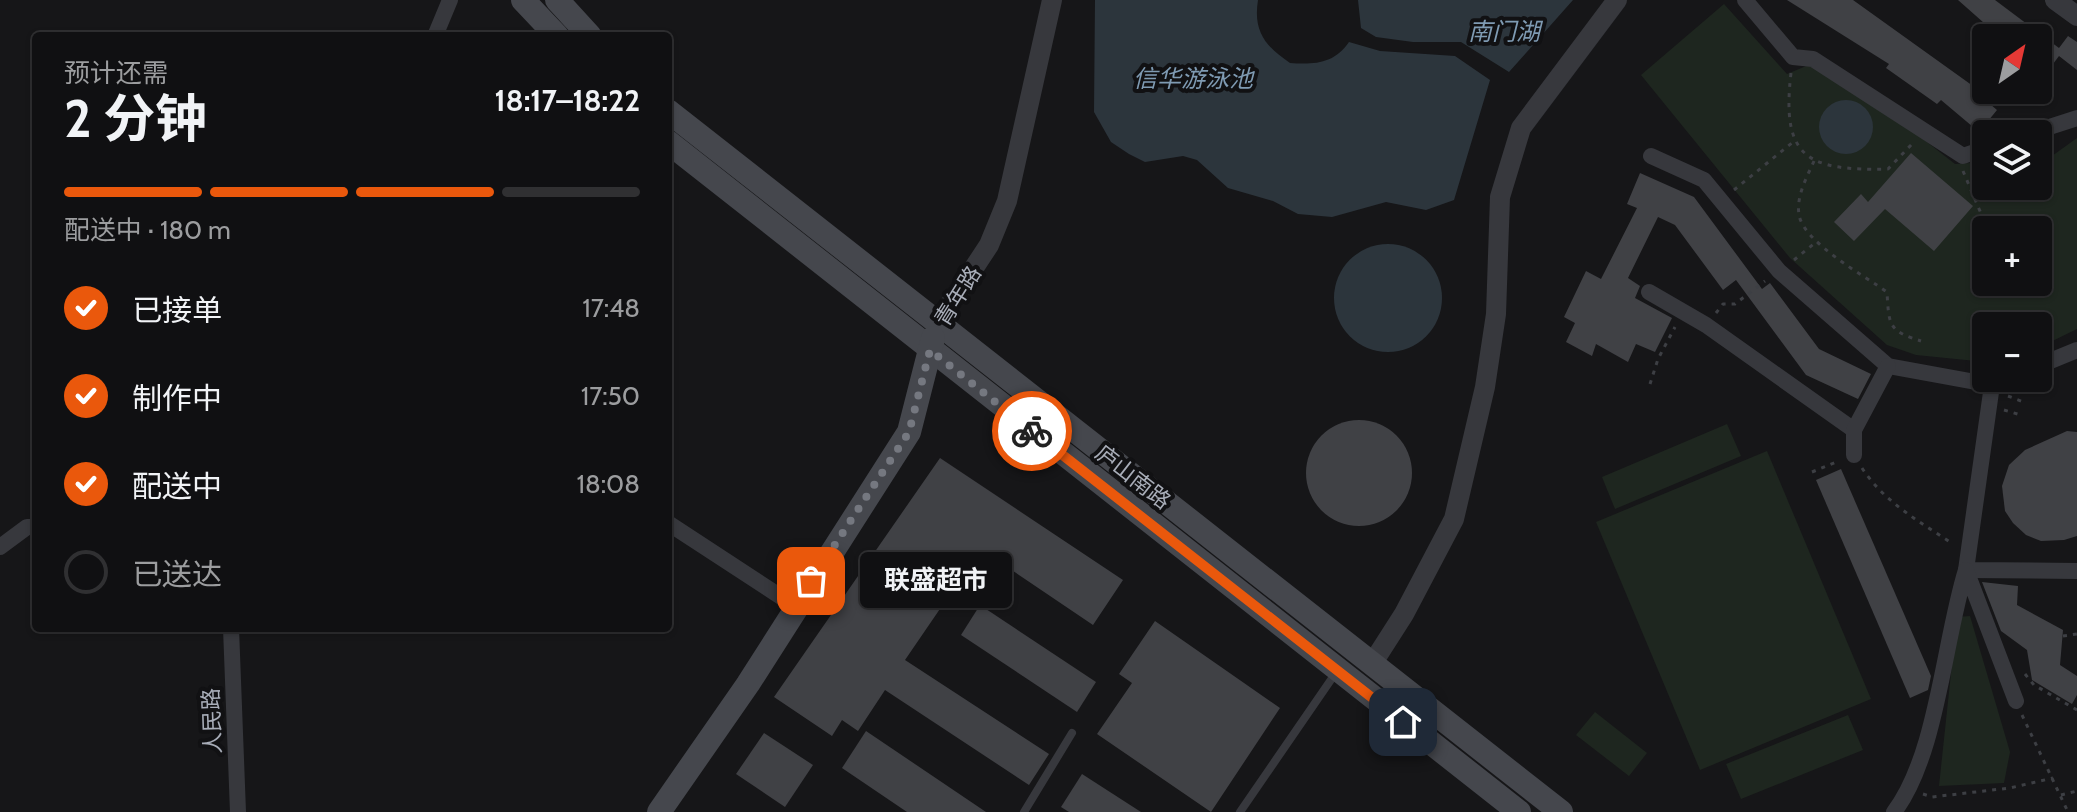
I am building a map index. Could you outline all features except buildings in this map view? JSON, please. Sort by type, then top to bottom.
[{"type":"main road","points":[[523,0],[553,32]]},
{"type":"main road","points":[[557,0],[586,32]]},
{"type":"main road","name":"庐山南路","points":[[672,114],[1561,812]]},
{"type":"main road","name":"庐山南路","points":[[672,145],[1519,812]]},
{"type":"main road","name":"青年路","points":[[659,812],[748,684],[909,432],[937,324]]},
{"type":"street","name":"青年路","points":[[937,324],[989,245],[1007,201],[1052,0]]},
{"type":"street","points":[[1372,664],[1404,614],[1454,519],[1485,387],[1496,314],[1500,197],[1521,128],[1617,0]]},
{"type":"street","points":[[1745,0],[1793,57],[1813,59],[1963,156],[1972,153]]},
{"type":"street","points":[[2055,0],[2077,16]]},
{"type":"street","points":[[437,32],[446,8]]},
{"type":"street","points":[[2052,126],[2077,118]]},
{"type":"street","points":[[1651,156],[1704,180],[1779,271],[1888,366],[1972,384]]},
{"type":"street","points":[[1649,292],[1706,325],[1854,430]]},
{"type":"street","points":[[2052,360],[2077,350]]},
{"type":"street","points":[[1854,455],[1854,430],[1888,366]]},
{"type":"street","points":[[1894,812],[1904,799],[1930,729],[1999,392]]},
{"type":"street","points":[[672,526],[795,606]]},
{"type":"street","points":[[0,547],[27,527],[32,527]]},
{"type":"street","points":[[1966,562],[2077,571]]},
{"type":"street","points":[[1966,562],[2016,701]]},
{"type":"street","name":"人民路","points":[[231,632],[238,812]]},
{"type":"lane","points":[[1240,812],[1338,671]]},
{"type":"lane","points":[[1024,812],[1072,733]]},
{"type":"path","points":[[1793,57],[1786,110],[1793,142],[1814,161],[1841,170],[1888,169],[1924,130]]},
{"type":"path","points":[[1721,201],[1793,142]]},
{"type":"path","points":[[1963,156],[1963,172],[1982,216]]},
{"type":"path","points":[[1814,161],[1802,189],[1799,216],[1817,242],[1887,292],[1889,323],[1899,335],[1921,341]]},
{"type":"path","points":[[1706,325],[1723,304],[1735,304],[1817,242]]},
{"type":"path","points":[[1650,384],[1658,359],[1682,313]]},
{"type":"path","points":[[2003,392],[2026,403]]},
{"type":"path","points":[[1812,472],[1854,455],[1872,483],[1966,562]]},
{"type":"path","points":[[2063,636],[2077,634]]},
{"type":"path","points":[[2016,664],[2034,685],[2077,710]]},
{"type":"path","points":[[2016,701],[2068,812]]},
{"type":"path","points":[[1932,797],[2010,788],[2053,778]]},
{"type":"path","points":[[2061,796],[2077,791]]},
{"type":"shaded area","points":[[1724,4],[1787,74],[1811,64],[1895,117],[1955,164],[1972,163],[1972,200],[2052,200],[2052,156],[2077,138],[2077,329],[2052,341],[2052,312],[1972,312],[1972,361],[1916,355],[1887,345],[1790,258],[1641,75]]},
{"type":"shaded area","points":[[1727,424],[1741,456],[1615,509],[1602,477]]},
{"type":"shaded area","points":[[1767,451],[1871,699],[1700,770],[1596,522]]},
{"type":"shaded area","points":[[1970,616],[2010,752],[2004,783],[1939,786],[1957,617]]},
{"type":"shaded area","points":[[1595,712],[1647,753],[1629,776],[1576,735]]},
{"type":"shaded area","points":[[1848,715],[1863,750],[1741,799],[1726,764]]},
{"type":"water","name":"信华游泳池","points":[[1095,0],[1258,0],[1257,21],[1263,37],[1290,63],[1324,61],[1349,42],[1380,51],[1455,56],[1490,80],[1454,200],[1426,210],[1386,202],[1332,217],[1298,214],[1273,201],[1228,188],[1197,160],[1183,156],[1145,162],[1129,154],[1111,142],[1094,112]]},
{"type":"water","name":"南门湖","points":[[1358,0],[1573,0],[1509,72],[1461,42],[1413,42],[1376,37],[1361,28]]},
{"type":"water","points":[[1846,100],[1865,108],[1873,127],[1865,146],[1846,154],[1827,146],[1819,127],[1827,108]]},
{"type":"water","points":[[1388,244],[1409,248],[1426,260],[1438,277],[1442,298],[1438,319],[1426,336],[1409,348],[1388,352],[1367,348],[1350,336],[1338,319],[1334,298],[1338,277],[1350,260],[1367,248]]},
{"type":"way so far","points":[[811,581],[909,432],[930,350],[1032,431]]},
{"type":"place","name":"联盛超市","points":[[811,581]]},
{"type":"route","points":[[1032,431],[1403,722]]}]
